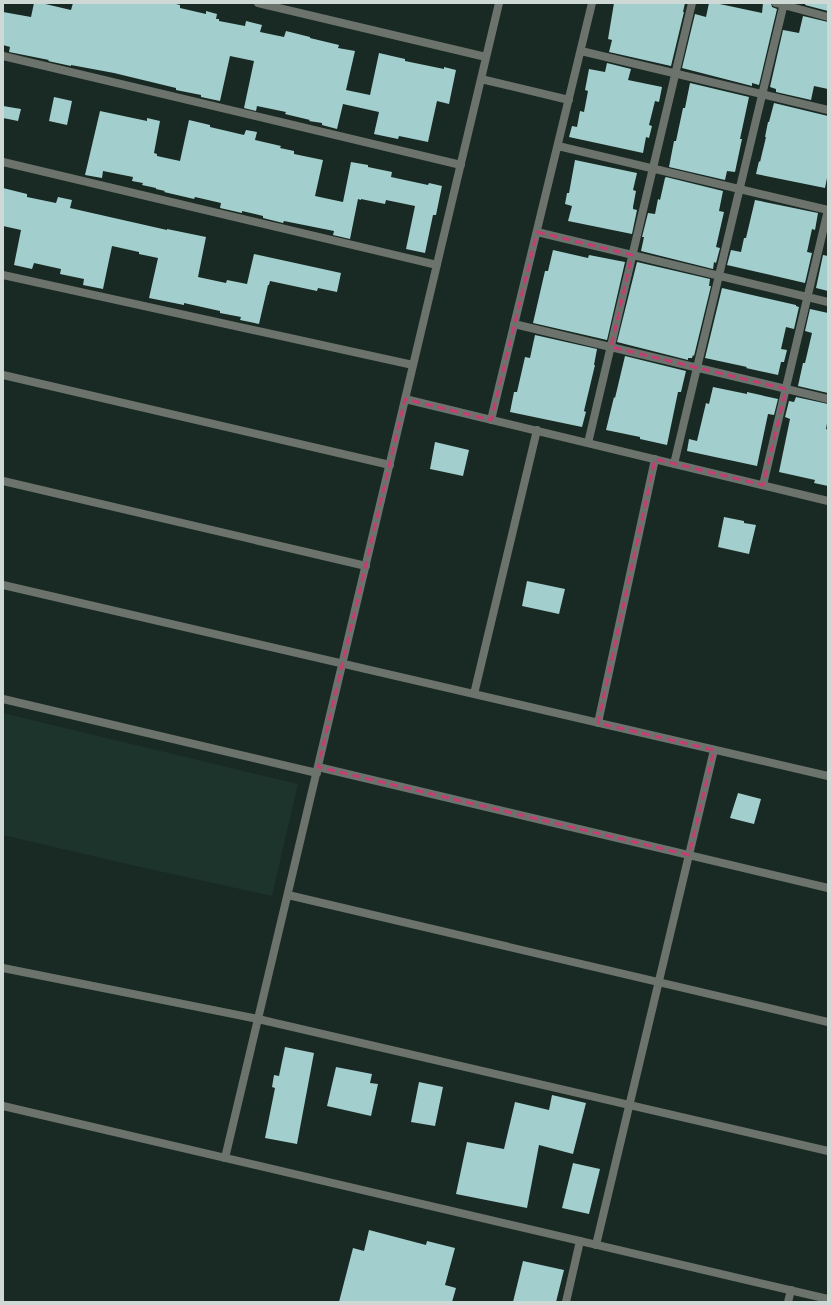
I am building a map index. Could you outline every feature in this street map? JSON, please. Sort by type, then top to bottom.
[{"type":"street","points":[[258,3],[486,57]]},
{"type":"street","points":[[225,1158],[499,3]]},
{"type":"street","points":[[491,420],[592,3]]},
{"type":"street","points":[[588,443],[692,3]]},
{"type":"street","points":[[674,464],[740,189],[781,4],[828,17]]},
{"type":"street","points":[[581,51],[828,110]]},
{"type":"street","points":[[3,56],[461,165]]},
{"type":"street","points":[[481,79],[569,100]]},
{"type":"street","points":[[558,146],[828,210],[763,485]]},
{"type":"street","points":[[3,162],[437,264]]},
{"type":"street","points":[[537,232],[828,302]]},
{"type":"street","points":[[3,275],[413,365]]},
{"type":"street","points":[[514,324],[828,399]]},
{"type":"street","points":[[3,375],[390,465]]},
{"type":"street","points":[[405,399],[828,501]]},
{"type":"street","points":[[474,694],[537,430]]},
{"type":"street","points":[[598,723],[655,459]]},
{"type":"street","points":[[3,481],[366,566]]},
{"type":"street","points":[[3,585],[828,776]]},
{"type":"street","points":[[3,699],[828,888]]},
{"type":"street","points":[[596,1245],[714,750]]},
{"type":"street","points":[[288,895],[828,1022]]},
{"type":"street","points":[[3,968],[258,1019],[828,1150]]},
{"type":"street","points":[[3,1106],[828,1299]]},
{"type":"street","points":[[566,1302],[580,1241]]},
{"type":"street","points":[[788,1302],[791,1290]]},
{"type":"highlighted area","points":[[537,232],[632,255],[611,347],[786,389],[763,485],[655,459],[598,723],[714,750],[689,855],[318,767],[405,399],[491,420]]},
{"type":"shaded area","points":[[3,713],[298,784],[272,896],[3,835]]},
{"type":"building","points":[[34,3],[41,3],[71,10],[73,3],[172,3],[180,5],[180,8],[206,14],[206,11],[217,14],[216,19],[219,19],[219,21],[245,26],[246,21],[262,25],[260,32],[284,37],[286,31],[310,37],[339,45],[338,48],[355,51],[346,90],[370,95],[379,53],[405,59],[405,61],[456,70],[449,104],[437,101],[428,142],[399,136],[398,139],[374,134],[379,112],[343,104],[337,129],[322,125],[322,123],[285,114],[286,112],[257,106],[256,111],[244,108],[254,61],[230,56],[220,101],[201,97],[201,95],[176,90],[176,88],[114,73],[71,66],[9,52],[10,47],[3,45],[3,12],[31,17]]},
{"type":"building","points":[[614,3],[685,3],[671,66],[609,52],[612,40],[608,39]]},
{"type":"building","points":[[709,3],[762,13],[763,3],[771,3],[772,7],[777,9],[759,85],[752,83],[752,86],[682,68],[695,14],[706,17]]},
{"type":"building","points":[[806,3],[828,3],[828,11],[805,5]]},
{"type":"building","points":[[803,16],[828,22],[828,89],[814,86],[811,100],[776,92],[776,89],[770,87],[783,30],[799,33]]},
{"type":"building","points":[[607,63],[631,69],[628,80],[662,87],[659,102],[655,101],[649,125],[652,126],[649,138],[646,137],[643,153],[569,137],[572,126],[577,127],[580,111],[584,112],[588,91],[585,90],[589,69],[605,72]]},
{"type":"building","points":[[690,83],[749,97],[735,172],[727,171],[725,180],[669,167],[674,141],[676,141]]},
{"type":"building","points":[[54,97],[72,101],[67,125],[49,121]]},
{"type":"building","points":[[774,103],[828,116],[828,173],[825,188],[756,174]]},
{"type":"building","points":[[3,106],[21,109],[18,121],[3,118]]},
{"type":"building","points":[[100,111],[147,121],[147,118],[160,121],[154,153],[157,154],[157,156],[180,161],[189,120],[210,125],[210,127],[244,135],[246,130],[257,132],[255,140],[281,146],[280,148],[294,151],[294,154],[323,160],[315,196],[343,202],[351,162],[392,172],[391,177],[428,185],[429,183],[442,186],[436,215],[433,215],[425,253],[406,249],[415,206],[386,200],[385,204],[358,199],[350,239],[333,235],[334,231],[284,221],[283,223],[242,211],[242,213],[220,208],[221,203],[164,192],[165,191],[142,185],[143,183],[132,181],[133,177],[103,171],[102,178],[85,175]]},
{"type":"building","points":[[575,160],[637,173],[633,190],[636,191],[633,209],[637,210],[632,234],[568,221],[572,206],[565,204],[567,193],[569,193]]},
{"type":"building","points":[[666,177],[723,191],[719,211],[724,212],[716,247],[720,248],[716,263],[714,262],[713,269],[641,251],[644,237],[642,237],[648,213],[655,214],[658,199],[660,200]]},
{"type":"building","points":[[3,188],[27,194],[27,197],[56,203],[58,197],[72,200],[70,208],[167,230],[206,237],[198,277],[226,283],[227,280],[247,284],[254,254],[341,273],[337,292],[318,288],[317,291],[270,281],[259,324],[240,320],[241,317],[220,313],[220,311],[184,303],[184,305],[149,298],[158,258],[139,254],[139,252],[112,246],[103,289],[83,285],[84,279],[60,274],[61,269],[34,263],[32,269],[14,265],[21,230],[3,226]]},
{"type":"building","points":[[755,200],[818,213],[815,230],[812,229],[807,252],[812,253],[805,283],[727,265],[731,250],[741,252]]},
{"type":"building","points":[[553,250],[588,258],[589,255],[625,262],[607,340],[533,323],[545,271],[548,271]]},
{"type":"building","points":[[823,255],[828,256],[828,291],[816,288]]},
{"type":"building","points":[[637,262],[710,279],[709,286],[711,286],[694,356],[693,355],[692,358],[688,358],[688,360],[617,342]]},
{"type":"building","points":[[722,288],[796,305],[799,307],[794,329],[786,327],[781,349],[787,350],[784,362],[781,362],[778,375],[705,358]]},
{"type":"building","points":[[810,309],[828,313],[828,393],[798,386],[812,333],[805,331]]},
{"type":"building","points":[[535,335],[597,349],[582,427],[510,412],[514,392],[517,392],[525,357],[530,358]]},
{"type":"building","points":[[625,356],[686,371],[681,392],[678,392],[667,445],[640,439],[640,437],[606,430]]},
{"type":"building","points":[[713,387],[747,394],[747,392],[778,399],[774,415],[768,414],[757,466],[687,451],[689,439],[697,441],[706,403],[709,404]]},
{"type":"building","points":[[796,397],[828,404],[826,429],[828,430],[828,486],[814,483],[815,480],[779,472],[790,419],[785,417],[789,401],[794,402]]},
{"type":"building","points":[[435,442],[469,450],[463,476],[430,469]]},
{"type":"building","points":[[724,517],[756,525],[749,554],[718,547]]},
{"type":"building","points":[[527,581],[565,589],[559,614],[522,606]]},
{"type":"building","points":[[738,793],[761,799],[754,824],[730,818]]},
{"type":"building","points":[[285,1047],[314,1053],[297,1144],[265,1138],[275,1088],[272,1087],[274,1075],[279,1076]]},
{"type":"building","points":[[336,1067],[372,1074],[370,1083],[378,1084],[371,1116],[327,1106]]},
{"type":"building","points":[[419,1082],[443,1087],[435,1126],[411,1122]]},
{"type":"building","points":[[552,1095],[586,1103],[573,1154],[539,1145],[527,1208],[456,1194],[467,1142],[504,1149],[515,1102],[549,1110]]},
{"type":"building","points":[[573,1163],[600,1169],[589,1214],[562,1208]]},
{"type":"building","points":[[369,1230],[426,1245],[427,1241],[455,1248],[445,1285],[456,1288],[452,1302],[339,1302],[353,1248],[364,1251]]},
{"type":"building","points":[[523,1261],[564,1270],[556,1302],[513,1302]]}]
